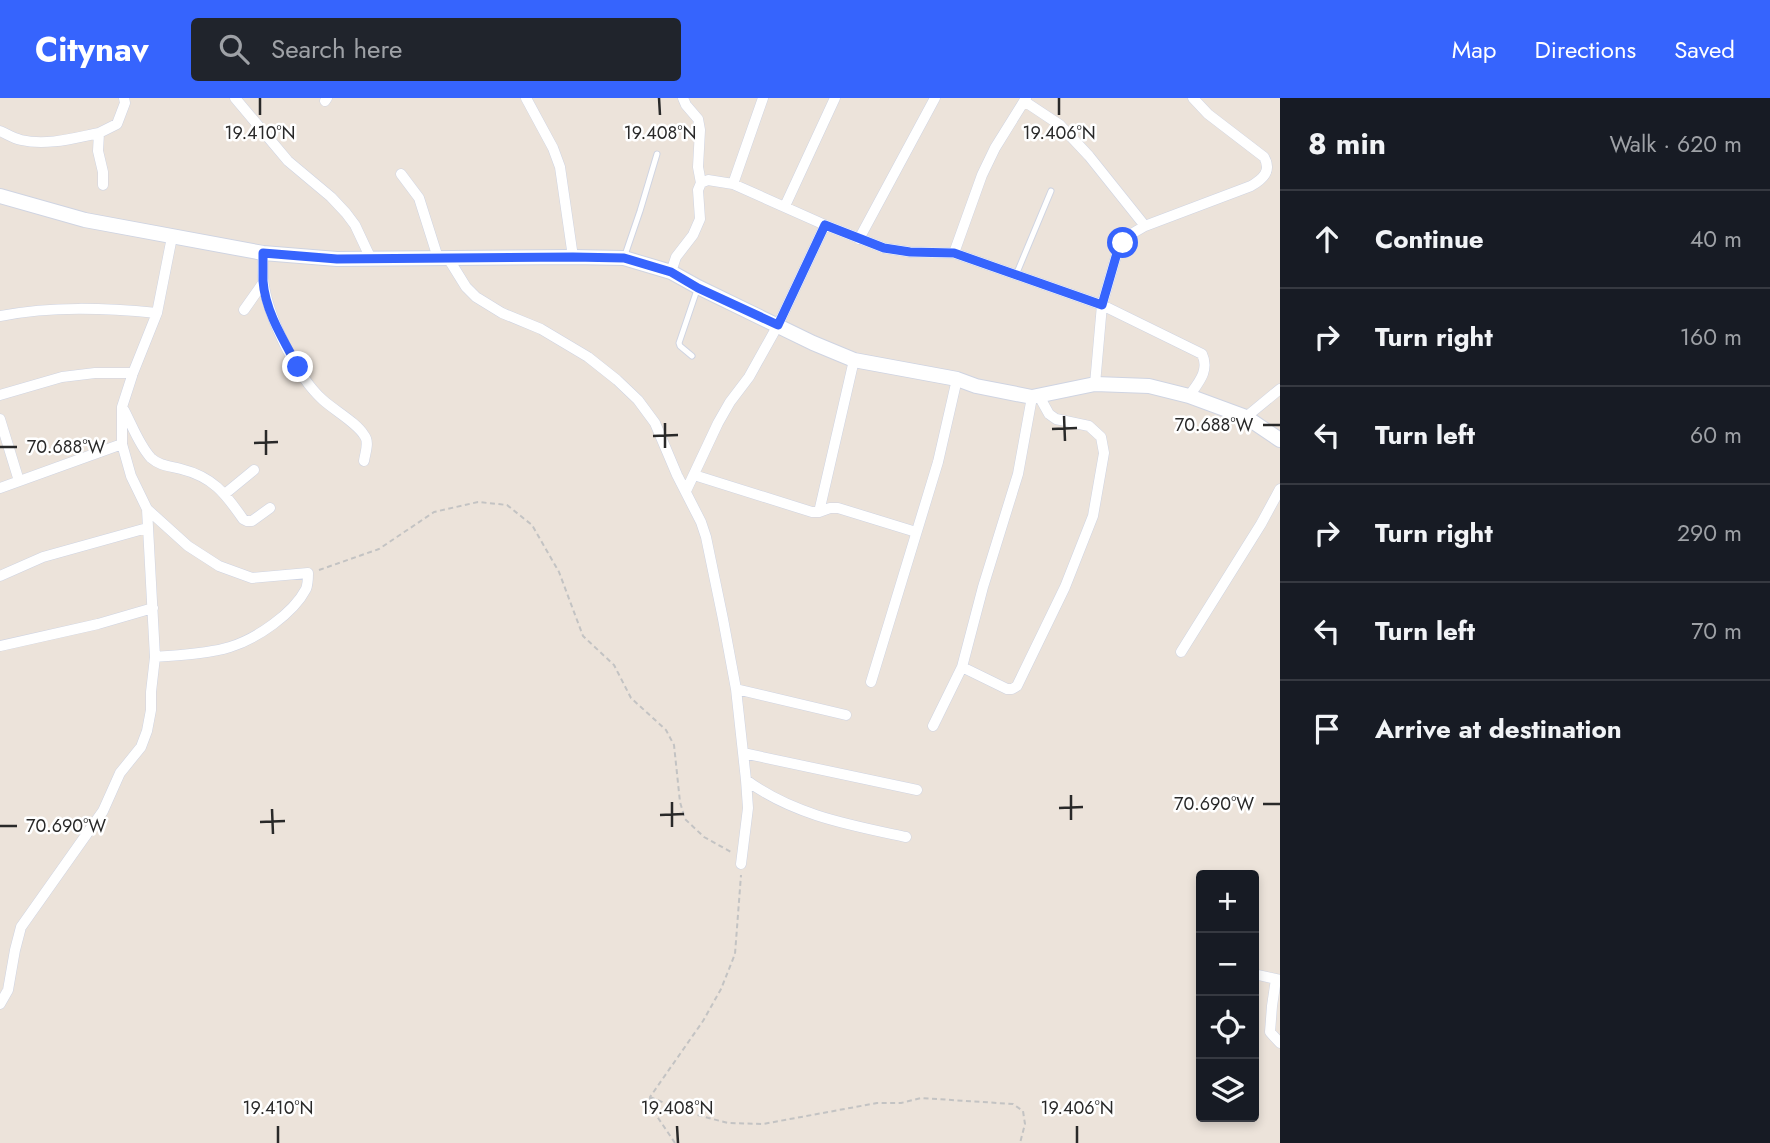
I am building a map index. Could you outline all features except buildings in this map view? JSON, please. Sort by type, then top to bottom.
[{"type":"street","points":[[0,131],[18,140],[38,142],[99,133],[117,124],[125,103],[124,98]]},
{"type":"street","points":[[235,98],[288,161],[331,197],[346,214],[355,225],[371,259]]},
{"type":"street","points":[[526,98],[553,148],[560,167],[573,257]]},
{"type":"street","points":[[671,272],[676,257],[693,235],[700,219],[700,130],[698,119],[683,98]]},
{"type":"street","points":[[733,184],[763,98]]},
{"type":"street","points":[[785,206],[835,98]]},
{"type":"street","points":[[859,239],[935,98]]},
{"type":"street","points":[[1095,384],[1102,305],[1117,253],[1123,243],[1145,226],[1251,186],[1265,176],[1266,161],[1259,153],[1208,114],[1193,98]]},
{"type":"street","points":[[954,253],[982,175],[1025,99],[1060,125],[1089,156],[1145,226]]},
{"type":"street","points":[[99,133],[98,151],[103,185]]},
{"type":"street","points":[[1267,166],[1280,165]]},
{"type":"street","points":[[401,174],[419,198],[443,258],[475,298],[502,313],[541,328],[588,358],[638,400],[655,423],[706,537],[736,689],[748,808],[741,864]]},
{"type":"street","points":[[701,183],[708,180],[733,184],[884,248],[954,253],[1102,305],[1202,354],[1206,367],[1189,396]]},
{"type":"street","points":[[0,196],[85,220],[263,253],[309,258],[624,258],[671,272],[813,344],[854,360],[1036,396],[1095,384],[1149,386],[1189,396],[1246,417],[1280,440]]},
{"type":"street","points":[[686,491],[718,423],[749,377],[778,325],[825,225]]},
{"type":"street","points":[[155,657],[230,647],[261,632],[289,611],[307,587],[308,573],[252,578],[219,566],[188,546],[148,509],[131,476],[122,444],[122,407],[157,313],[172,237]]},
{"type":"street","points":[[263,253],[263,283],[276,324],[310,387],[323,401],[364,433],[367,444],[364,461]]},
{"type":"street","points":[[244,310],[263,283]]},
{"type":"street","points":[[0,316],[36,310],[85,308],[157,313]]},
{"type":"street","points":[[819,512],[854,360]]},
{"type":"street","points":[[0,395],[62,377],[95,373],[133,373]]},
{"type":"street","points":[[871,682],[938,462],[957,379]]},
{"type":"street","points":[[1246,417],[1280,388]]},
{"type":"street","points":[[933,726],[962,667],[982,587],[1018,474],[1036,396]]},
{"type":"street","points":[[962,667],[1007,689],[1017,686],[1065,587],[1093,516],[1104,453],[1101,437],[1089,426],[1056,419],[1036,396]]},
{"type":"street","points":[[122,407],[141,443],[162,466],[201,476],[226,493],[247,522],[270,508]]},
{"type":"street","points":[[0,419],[19,481]]},
{"type":"street","points":[[0,488],[122,444]]},
{"type":"street","points":[[226,493],[254,470]]},
{"type":"street","points":[[694,475],[798,509],[819,512],[838,508],[916,532]]},
{"type":"street","points":[[1181,652],[1280,489]]},
{"type":"street","points":[[0,1004],[8,990],[21,927],[103,811],[120,773],[141,747],[147,732],[155,657],[148,509]]},
{"type":"street","points":[[0,576],[43,557],[147,528]]},
{"type":"street","points":[[0,646],[98,624],[153,608]]},
{"type":"street","points":[[736,689],[846,715]]},
{"type":"street","points":[[743,752],[917,790]]},
{"type":"street","points":[[746,780],[770,796],[822,818],[906,837]]},
{"type":"street","points":[[1259,975],[1278,979],[1270,1032],[1280,1043]]},
{"type":"lane","points":[[624,258],[657,154]]},
{"type":"lane","points":[[1016,275],[1051,191]]},
{"type":"lane","points":[[692,356],[679,343],[698,288]]},
{"type":"path","points":[[308,573],[343,563],[379,548],[433,512],[478,502],[507,505],[532,525],[559,572],[583,636],[614,665],[631,698],[666,730],[674,745],[680,802],[685,819],[704,837],[730,850],[741,864],[736,954],[703,1021],[650,1097],[650,1107],[675,1143]]},
{"type":"path","points":[[650,1097],[686,1112],[728,1124],[763,1124],[877,1103],[901,1103],[921,1098],[1013,1104],[1023,1111],[1026,1124],[1020,1143]]},
{"type":"route","points":[[298,367],[276,324],[268,301],[263,283],[263,253],[337,259],[624,258],[671,272],[698,288],[778,325],[825,225],[884,248],[910,252],[954,253],[1102,305],[1117,253],[1123,243]]}]
